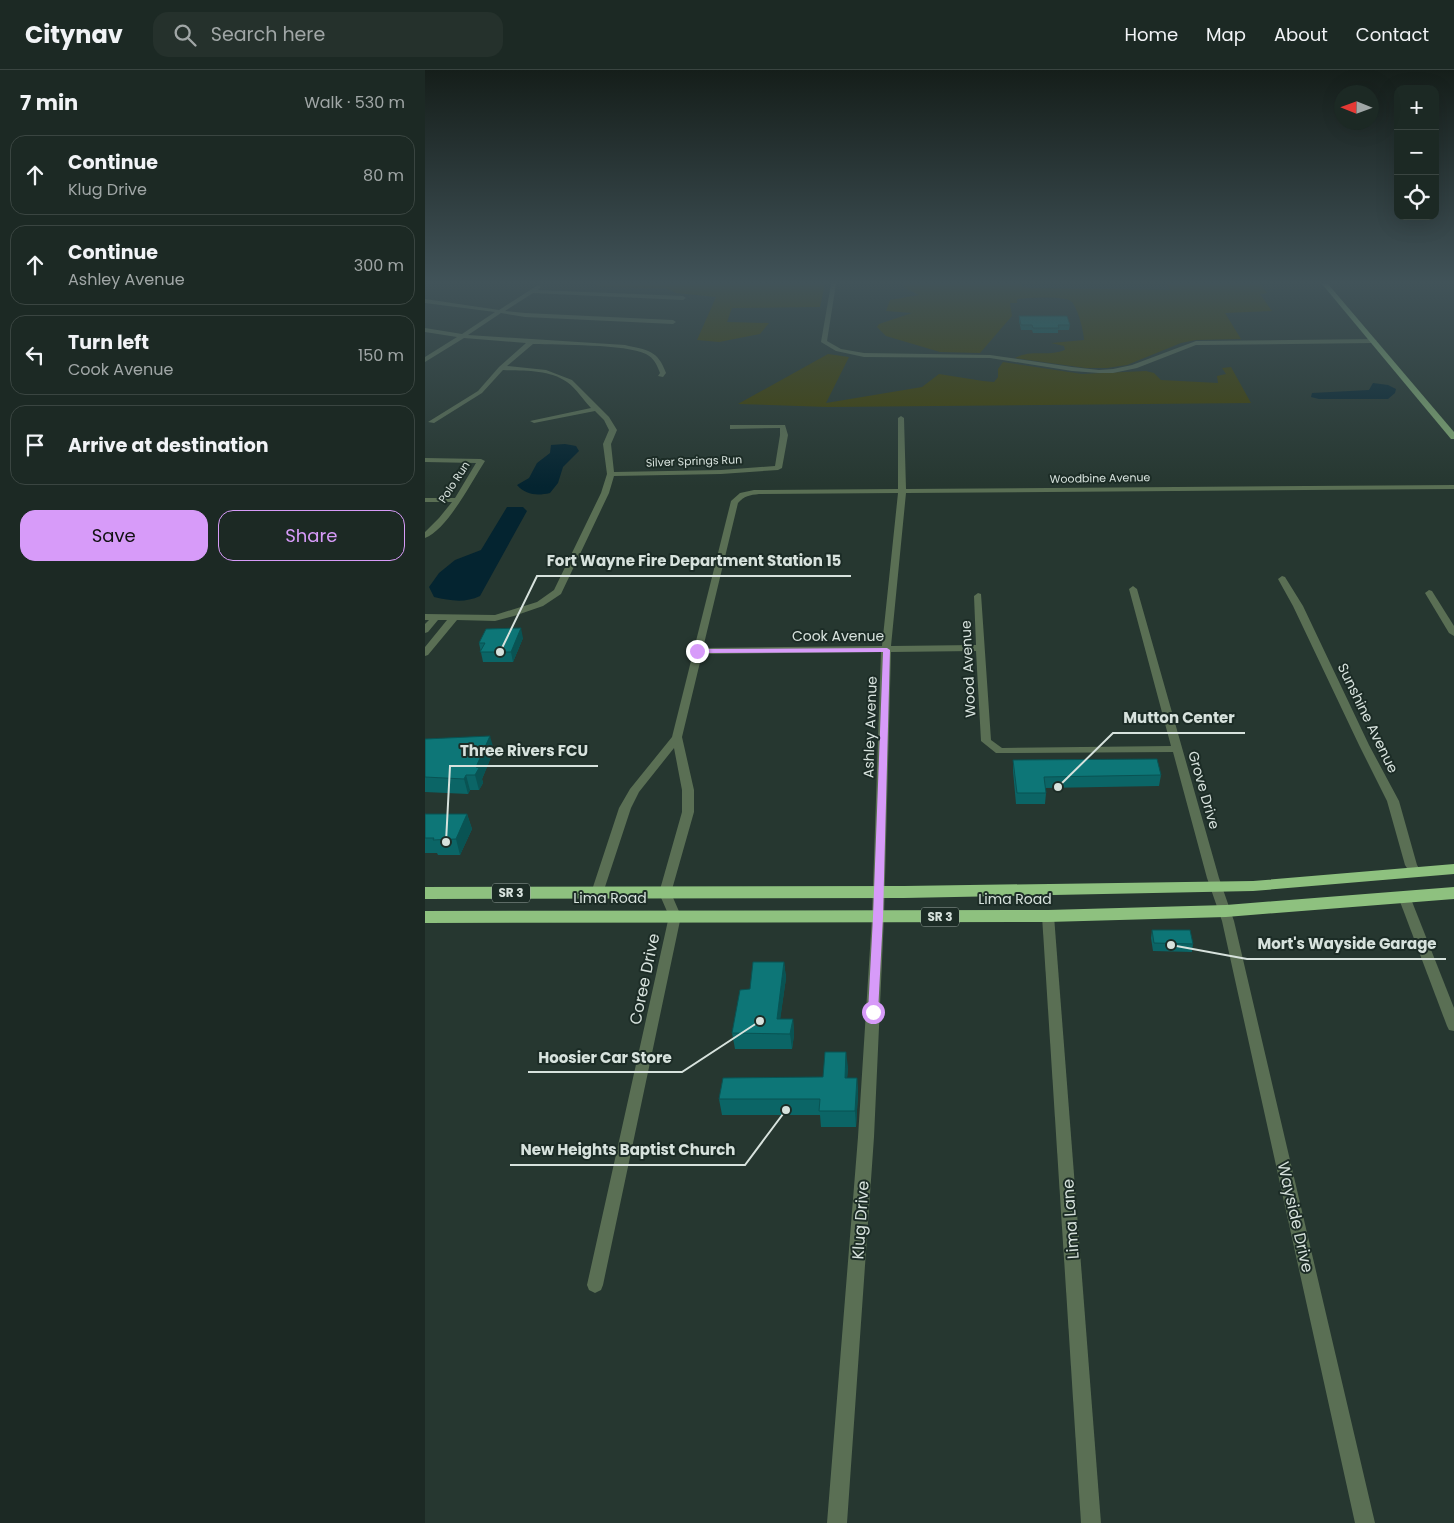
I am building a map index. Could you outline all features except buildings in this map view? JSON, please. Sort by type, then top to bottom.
[{"type":"highway","name":"Lima Road","points":[[425,893],[879,892],[1216,887],[1253,886],[1454,869]]},
{"type":"highway","name":"Lima Road","points":[[425,917],[1048,916],[1226,911],[1405,899],[1454,893]]},
{"type":"main road","points":[[1383,352],[1454,437]]},
{"type":"street","points":[[425,360],[438,352]]},
{"type":"street","points":[[433,422],[480,392],[501,368],[520,352]]},
{"type":"street","points":[[646,352],[659,360],[663,373],[661,376]]},
{"type":"street","points":[[846,352],[869,356],[982,355],[1100,371],[1129,368],[1169,352]]},
{"type":"street","points":[[425,630],[430,618],[495,618],[540,604],[558,592],[605,493],[611,474],[607,444],[613,430],[608,418],[596,409],[571,382],[560,375],[538,370],[501,368]]},
{"type":"street","points":[[534,421],[596,409]]},
{"type":"street","name":"Ashley Avenue","points":[[878,917],[887,650],[902,491],[901,418]]},
{"type":"street","name":"Silver Springs Run","points":[[611,474],[721,472],[778,468],[784,435],[783,426],[733,427]]},
{"type":"street","name":"Polo Run","points":[[425,460],[481,461],[435,529],[425,536]]},
{"type":"street","name":"Woodbine Avenue","points":[[697,651],[734,503],[747,492],[1454,487]]},
{"type":"street","points":[[425,500],[455,500]]},
{"type":"street","name":"Sunshine Avenue","points":[[1282,579],[1298,606],[1364,745],[1393,801],[1411,865],[1416,873]]},
{"type":"street","name":"Grove Drive","points":[[1133,589],[1176,749],[1216,887],[1226,911]]},
{"type":"street","points":[[1429,593],[1454,633]]},
{"type":"street","name":"Wood Avenue","points":[[978,596],[985,741],[1001,751],[1176,749]]},
{"type":"street","points":[[425,653],[455,618]]},
{"type":"street","name":"Cook Avenue","points":[[697,651],[980,648]]},
{"type":"street","points":[[675,916],[665,892],[688,812],[688,790],[677,737],[697,651]]},
{"type":"street","points":[[597,893],[625,808],[634,791],[677,737]]},
{"type":"street","points":[[1405,899],[1454,1026]]},
{"type":"street","name":"Wayside Drive","points":[[1226,911],[1365,1523]]},
{"type":"street","name":"Coree Drive","points":[[595,1284],[675,916]]},
{"type":"street","name":"Lima Lane","points":[[1048,916],[1091,1523]]},
{"type":"street","name":"Klug Drive","points":[[837,1523],[866,1137],[878,917]]},
{"type":"shaded area","points":[[939,352],[981,352],[980,353]]},
{"type":"shaded area","points":[[1159,352],[1127,365],[1107,368],[1086,368],[1015,358],[1027,354]]},
{"type":"shaded area","points":[[828,354],[849,357],[826,403],[922,387],[939,374],[994,382],[998,377],[998,369],[1003,362],[1082,374],[1146,371],[1154,373],[1161,380],[1218,383],[1217,376],[1226,374],[1222,368],[1231,367],[1251,403],[828,407],[738,404]]},
{"type":"water","points":[[1373,383],[1388,385],[1396,389],[1395,393],[1388,399],[1319,399],[1311,397],[1312,393],[1369,390]]},
{"type":"water","points":[[565,444],[576,446],[579,451],[563,467],[558,483],[550,493],[532,494],[524,491],[517,485],[529,478],[537,463],[550,453],[551,445]]},
{"type":"water","points":[[507,507],[523,507],[527,511],[480,596],[458,601],[434,597],[429,587],[439,573],[455,560],[481,550]]},
{"type":"place","name":"Fort Wayne Fire Department Station 15","points":[[500,652]]},
{"type":"place","name":"Mutton Center","points":[[1058,787]]},
{"type":"place","name":"Three Rivers FCU","points":[[446,842]]},
{"type":"place","name":"Mort's Wayside Garage","points":[[1171,945]]},
{"type":"place","name":"Hoosier Car Store","points":[[760,1021]]},
{"type":"place","name":"New Heights Baptist Church","points":[[786,1110]]},
{"type":"route","points":[[697,651],[887,650],[873,1012]]}]
